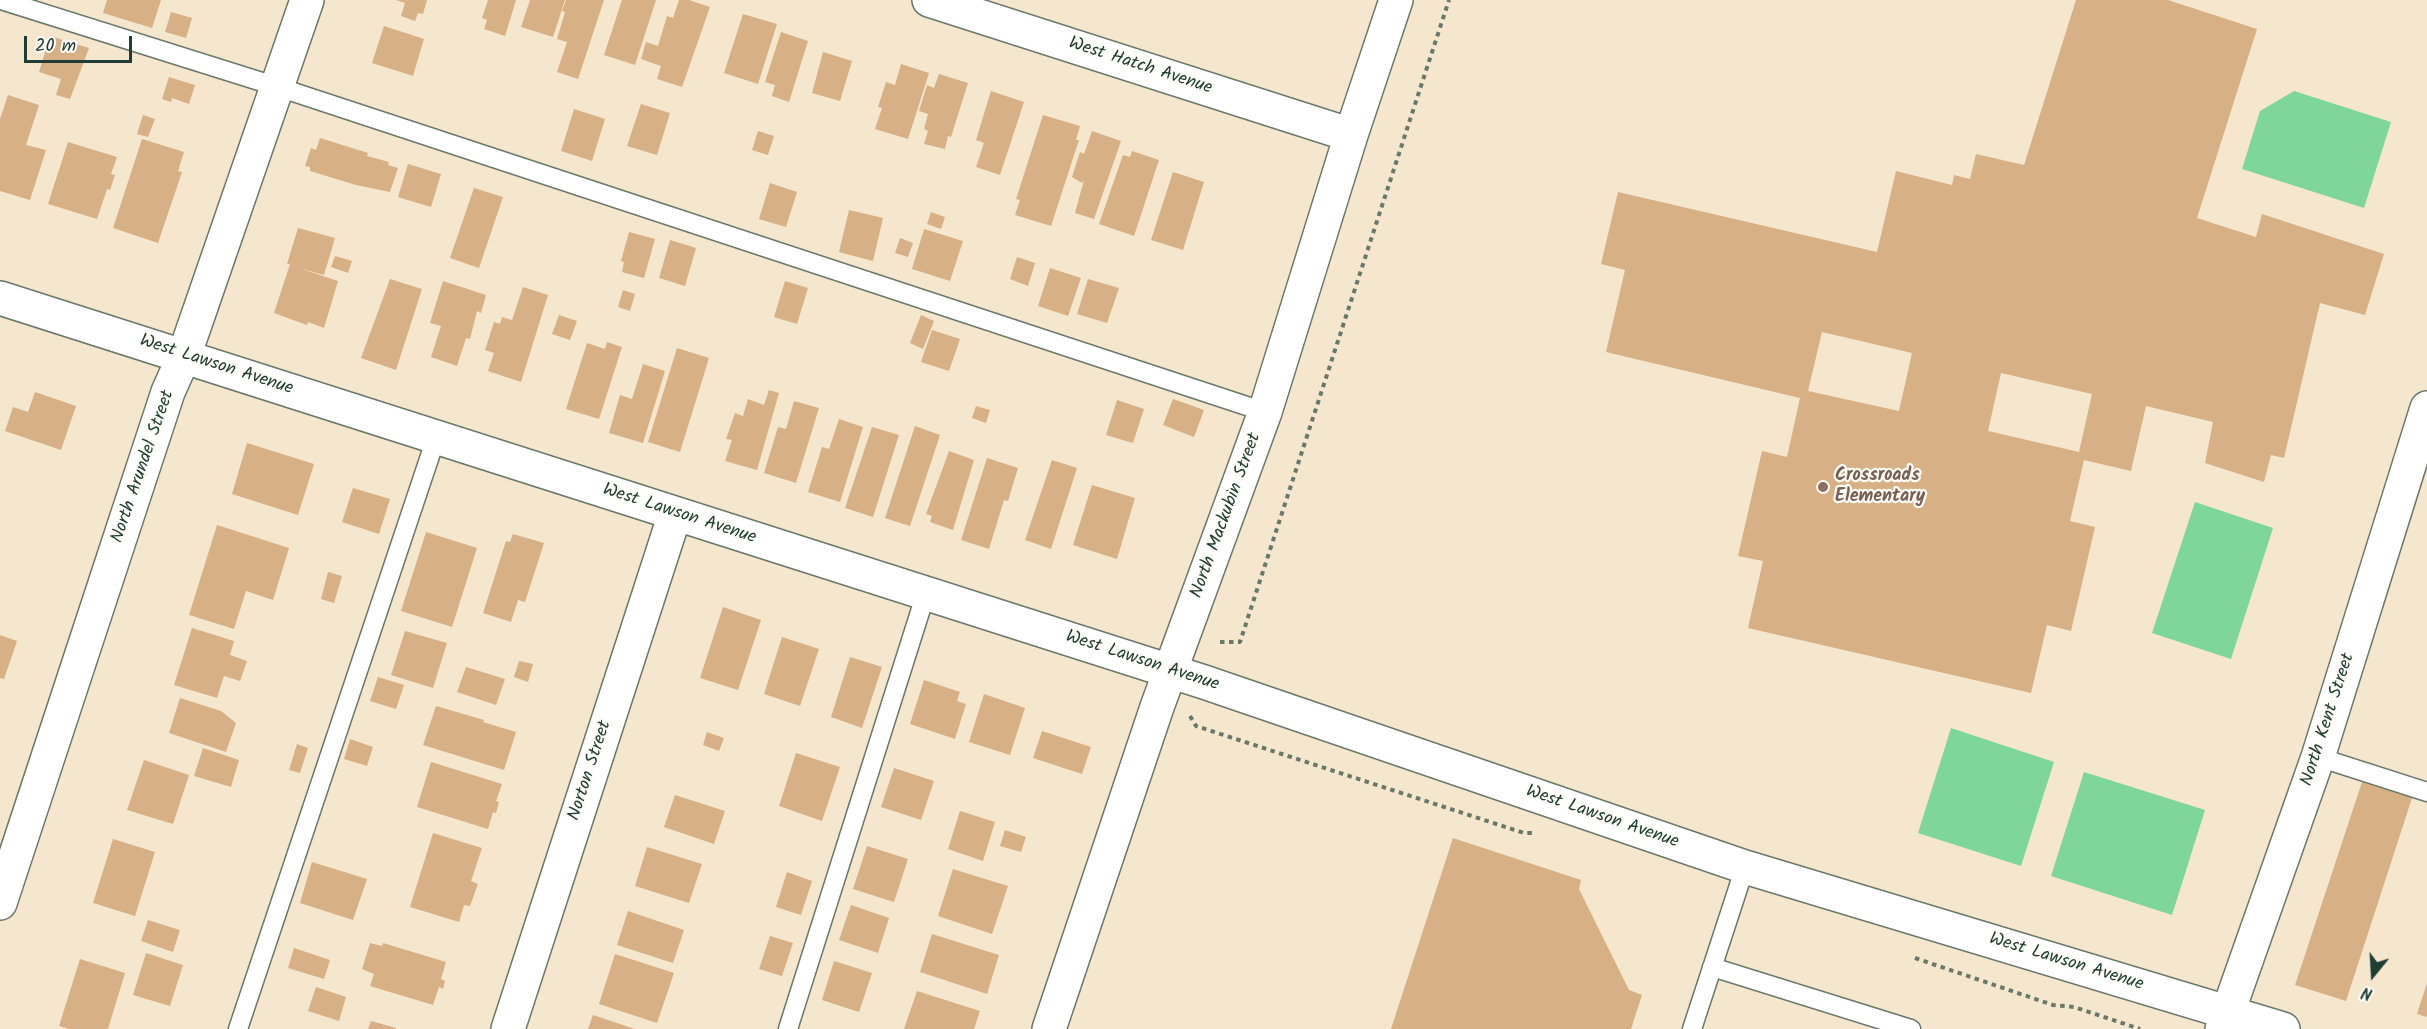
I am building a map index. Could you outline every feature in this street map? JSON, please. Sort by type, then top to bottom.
[{"type":"street","name":"North Arundel Street","points":[[0,903],[168,392],[184,356],[307,0]]},
{"type":"street","name":"West Hatch Avenue","points":[[929,0],[1351,135]]},
{"type":"street","name":"North Mackubin Street","points":[[1048,1029],[1170,671],[1265,412],[1351,135],[1396,0]]},
{"type":"street","name":"West Lawson Avenue","points":[[0,298],[1170,671],[1745,867],[2225,1020],[2283,1029]]},
{"type":"street","name":"North Kent Street","points":[[2225,1020],[2416,478],[2427,408]]},
{"type":"street","name":"Norton Street","points":[[508,1029],[675,514]]},
{"type":"lane","points":[[1,0],[278,87],[1265,412]]},
{"type":"lane","points":[[238,1029],[436,438]]},
{"type":"lane","points":[[788,1029],[926,593]]},
{"type":"lane","points":[[2318,758],[2427,792]]},
{"type":"lane","points":[[1692,1029],[1745,867]]},
{"type":"lane","points":[[1712,967],[1911,1029]]},
{"type":"path","points":[[1220,642],[1240,642],[1449,0]]},
{"type":"green space","points":[[2294,91],[2391,122],[2364,208],[2242,169],[2260,111]]},
{"type":"green space","points":[[2195,502],[2273,528],[2231,659],[2152,633]]},
{"type":"green space","points":[[1951,728],[2054,762],[2021,866],[1918,833]]},
{"type":"green space","points":[[2084,772],[2205,810],[2172,915],[2051,876]]},
{"type":"building","points":[[107,0],[161,0],[152,28],[103,13]]},
{"type":"building","points":[[396,0],[427,0],[423,14],[418,13],[415,21],[401,16],[405,3]]},
{"type":"building","points":[[488,0],[516,0],[505,36],[484,29],[487,20],[482,18]]},
{"type":"building","points":[[530,0],[565,0],[553,37],[521,27]]},
{"type":"building","points":[[566,0],[604,0],[578,79],[557,72],[567,42],[557,39]]},
{"type":"building","points":[[622,0],[656,0],[635,65],[604,55]]},
{"type":"building","points":[[679,0],[689,0],[710,7],[682,87],[657,79],[661,66],[641,59],[646,42],[658,46],[667,16],[673,18]]},
{"type":"building","points":[[2076,0],[2168,0],[2257,29],[2197,218],[2256,237],[2262,214],[2384,254],[2365,315],[2320,303],[2284,458],[2271,455],[2264,482],[2205,463],[2213,422],[2146,406],[2131,471],[2084,460],[2070,521],[2095,527],[2071,631],[2047,625],[2031,693],[1748,628],[1763,561],[1738,556],[1762,451],[1787,457],[1800,398],[1606,352],[1625,270],[1601,264],[1618,192],[1877,252],[1896,171],[1952,185],[1954,175],[1970,179],[1976,154],[2024,165]],"holes":[[[1822,332],[1912,353],[1899,411],[1808,391]],[[2001,373],[2092,394],[2079,452],[1988,431]]]},
{"type":"building","points":[[171,12],[192,18],[186,38],[165,32]]},
{"type":"building","points":[[743,14],[777,24],[758,84],[724,73]]},
{"type":"building","points":[[384,26],[424,39],[413,76],[372,63]]},
{"type":"building","points":[[781,32],[808,41],[789,102],[772,96],[775,85],[765,82]]},
{"type":"building","points":[[50,36],[89,48],[70,99],[56,95],[61,79],[39,72]]},
{"type":"building","points":[[823,52],[852,61],[840,101],[812,93]]},
{"type":"building","points":[[901,64],[929,73],[908,139],[875,129],[882,108],[878,107],[886,82],[895,85]]},
{"type":"building","points":[[939,74],[968,83],[945,149],[924,144],[928,131],[924,129],[928,114],[919,111],[927,85],[934,88]]},
{"type":"building","points":[[169,77],[195,85],[189,104],[172,98],[171,102],[162,99]]},
{"type":"building","points":[[991,91],[1024,102],[1000,175],[976,167],[984,143],[976,140]]},
{"type":"building","points":[[8,95],[39,105],[26,145],[46,150],[30,200],[0,191],[0,119]]},
{"type":"building","points":[[641,104],[670,113],[657,155],[627,146]]},
{"type":"building","points":[[574,109],[605,119],[592,161],[561,151]]},
{"type":"building","points":[[143,115],[155,119],[148,137],[137,134]]},
{"type":"building","points":[[1043,115],[1080,126],[1076,140],[1079,140],[1051,226],[1015,215],[1020,200],[1016,199]]},
{"type":"building","points":[[758,131],[774,136],[768,155],[752,150]]},
{"type":"building","points":[[1092,131],[1121,141],[1094,219],[1075,213],[1084,180],[1082,183],[1072,177],[1080,152],[1084,154]]},
{"type":"building","points":[[320,138],[368,153],[367,156],[389,162],[388,165],[398,168],[390,192],[356,185],[310,171],[310,167],[305,166],[311,148],[316,150]]},
{"type":"building","points":[[142,139],[184,152],[178,171],[182,172],[158,243],[113,228]]},
{"type":"building","points":[[68,142],[117,157],[111,174],[115,175],[110,190],[107,189],[97,219],[48,204]]},
{"type":"building","points":[[1132,151],[1159,160],[1134,236],[1099,224],[1123,155],[1130,157]]},
{"type":"building","points":[[408,164],[441,174],[431,207],[398,197]]},
{"type":"building","points":[[1173,172],[1204,182],[1183,250],[1151,240]]},
{"type":"building","points":[[770,183],[797,192],[786,227],[759,219]]},
{"type":"building","points":[[474,188],[503,197],[479,268],[450,258]]},
{"type":"building","points":[[849,210],[883,218],[873,261],[839,252]]},
{"type":"building","points":[[931,212],[945,217],[941,229],[927,224]]},
{"type":"building","points":[[298,228],[335,238],[324,275],[299,268],[338,281],[324,328],[308,322],[307,325],[274,313],[290,264],[287,264]]},
{"type":"building","points":[[924,229],[963,241],[950,281],[912,269]]},
{"type":"building","points":[[629,232],[655,239],[644,278],[622,272],[624,262],[621,261]]},
{"type":"building","points":[[900,238],[913,243],[908,257],[895,253]]},
{"type":"building","points":[[670,240],[696,248],[685,286],[659,278]]},
{"type":"building","points":[[335,256],[352,261],[348,273],[331,267]]},
{"type":"building","points":[[1017,257],[1035,263],[1028,286],[1010,279]]},
{"type":"building","points":[[1050,268],[1081,278],[1068,316],[1038,306]]},
{"type":"building","points":[[390,279],[422,289],[396,370],[361,358]]},
{"type":"building","points":[[1088,279],[1119,288],[1107,323],[1077,314]]},
{"type":"building","points":[[443,281],[486,295],[481,313],[477,311],[470,339],[466,338],[457,366],[431,357],[441,326],[430,323]]},
{"type":"building","points":[[785,281],[808,288],[797,324],[774,317]]},
{"type":"building","points":[[523,287],[548,295],[521,382],[488,371],[494,353],[485,350],[494,322],[500,324],[502,317],[512,320]]},
{"type":"building","points":[[623,290],[635,294],[630,311],[618,307]]},
{"type":"building","points":[[559,315],[577,321],[570,340],[552,334]]},
{"type":"building","points":[[921,315],[934,321],[923,349],[910,343]]},
{"type":"building","points":[[932,330],[960,339],[949,371],[921,362]]},
{"type":"building","points":[[607,342],[622,347],[599,419],[566,409],[587,343],[605,349]]},
{"type":"building","points":[[677,348],[709,358],[680,452],[648,442]]},
{"type":"building","points":[[643,364],[665,371],[643,443],[609,433],[620,395],[632,399]]},
{"type":"building","points":[[769,390],[779,393],[757,470],[725,461],[732,440],[726,439],[735,413],[743,416],[748,399],[764,405]]},
{"type":"building","points":[[35,392],[76,406],[61,450],[5,431],[13,407],[28,412]]},
{"type":"building","points":[[1173,399],[1204,410],[1194,437],[1163,425]]},
{"type":"building","points":[[1117,400],[1144,409],[1133,443],[1106,435]]},
{"type":"building","points":[[794,401],[819,408],[796,483],[764,473],[778,427],[786,429]]},
{"type":"building","points":[[976,406],[990,410],[986,423],[972,418]]},
{"type":"building","points":[[839,419],[863,427],[840,502],[808,492],[822,447],[829,449]]},
{"type":"building","points":[[915,426],[940,435],[910,526],[885,518]]},
{"type":"building","points":[[872,427],[899,435],[873,517],[845,508]]},
{"type":"building","points":[[247,443],[314,464],[298,515],[232,494]]},
{"type":"building","points":[[949,451],[974,460],[953,530],[930,522],[932,516],[926,514]]},
{"type":"building","points":[[987,458],[1018,468],[1008,501],[1004,500],[989,549],[961,540]]},
{"type":"building","points":[[1052,460],[1077,468],[1051,549],[1025,540]]},
{"type":"building","points":[[1092,485],[1135,498],[1117,559],[1073,545]]},
{"type":"building","points":[[353,488],[390,499],[379,534],[342,522]]},
{"type":"building","points":[[217,525],[289,548],[273,600],[246,591],[234,629],[189,615]]},
{"type":"building","points":[[426,532],[477,548],[452,627],[401,611]]},
{"type":"building","points":[[513,534],[544,543],[525,602],[518,600],[511,622],[483,613],[506,541],[510,542]]},
{"type":"building","points":[[328,572],[342,576],[334,603],[321,599]]},
{"type":"building","points":[[723,607],[761,620],[738,690],[700,678]]},
{"type":"building","points":[[192,628],[234,641],[230,655],[247,661],[240,681],[224,676],[217,698],[174,685]]},
{"type":"building","points":[[405,631],[447,643],[433,688],[391,675]]},
{"type":"building","points":[[0,635],[17,641],[4,679],[0,678]]},
{"type":"building","points":[[782,637],[819,649],[800,706],[764,694]]},
{"type":"building","points":[[850,657],[882,667],[862,728],[831,717]]},
{"type":"building","points":[[519,661],[533,664],[528,682],[514,677]]},
{"type":"building","points":[[466,667],[505,679],[496,705],[457,692]]},
{"type":"building","points":[[378,677],[404,685],[396,709],[370,701]]},
{"type":"building","points":[[924,680],[960,692],[957,701],[966,704],[955,739],[910,724]]},
{"type":"building","points":[[984,694],[1025,708],[1010,755],[969,742]]},
{"type":"building","points":[[180,698],[221,711],[236,723],[226,752],[169,733]]},
{"type":"building","points":[[436,706],[516,732],[504,770],[423,745]]},
{"type":"building","points":[[1042,731],[1091,747],[1082,774],[1033,758]]},
{"type":"building","points":[[707,732],[724,738],[719,751],[703,745]]},
{"type":"building","points":[[350,739],[373,747],[367,766],[344,759]]},
{"type":"building","points":[[297,744],[308,748],[300,773],[289,770]]},
{"type":"building","points":[[203,748],[239,760],[231,787],[194,776]]},
{"type":"building","points":[[796,753],[840,767],[822,821],[779,806]]},
{"type":"building","points":[[144,760],[189,775],[173,824],[127,810]]},
{"type":"building","points":[[431,762],[502,784],[496,801],[499,802],[496,813],[493,812],[488,829],[417,807]]},
{"type":"building","points":[[894,768],[934,781],[921,820],[881,807]]},
{"type":"building","points":[[2362,782],[2412,798],[2346,1001],[2295,985]]},
{"type":"building","points":[[675,795],[725,811],[714,844],[664,827]]},
{"type":"building","points":[[960,811],[995,822],[983,861],[948,849]]},
{"type":"building","points":[[1005,830],[1026,837],[1021,852],[1000,846]]},
{"type":"building","points":[[433,833],[482,848],[471,881],[478,884],[470,906],[464,905],[459,922],[410,907]]},
{"type":"building","points":[[1453,838],[1581,880],[1579,889],[1629,990],[1642,995],[1631,1029],[1391,1029]]},
{"type":"building","points":[[113,839],[155,852],[135,916],[93,903]]},
{"type":"building","points":[[867,846],[908,859],[894,902],[853,889]]},
{"type":"building","points":[[647,847],[702,864],[689,903],[635,886]]},
{"type":"building","points":[[312,862],[367,879],[353,920],[300,903]]},
{"type":"building","points":[[953,869],[1008,886],[992,934],[938,916]]},
{"type":"building","points":[[787,872],[812,881],[801,915],[776,907]]},
{"type":"building","points":[[851,905],[889,918],[878,953],[839,940]]},
{"type":"building","points":[[628,911],[684,930],[673,963],[617,945]]},
{"type":"building","points":[[148,920],[180,930],[173,952],[141,941]]},
{"type":"building","points":[[932,934],[999,955],[987,994],[920,972]]},
{"type":"building","points":[[770,936],[793,943],[782,976],[759,969]]},
{"type":"building","points":[[370,943],[382,946],[383,943],[446,962],[441,979],[445,981],[443,989],[439,987],[433,1005],[370,986],[374,974],[362,969]]},
{"type":"building","points":[[294,948],[330,960],[324,979],[288,968]]},
{"type":"building","points":[[146,953],[183,965],[170,1006],[133,995]]},
{"type":"building","points":[[615,954],[674,973],[657,1023],[599,1004]]},
{"type":"building","points":[[80,959],[125,973],[108,1029],[69,1029],[59,1026]]},
{"type":"building","points":[[834,961],[872,973],[859,1012],[822,1000]]},
{"type":"building","points":[[2427,983],[2427,1017],[2417,1014]]},
{"type":"building","points":[[316,987],[346,997],[339,1021],[308,1011]]},
{"type":"building","points":[[917,991],[980,1011],[974,1029],[904,1029]]},
{"type":"building","points":[[593,1015],[635,1029],[588,1029]]},
{"type":"building","points":[[371,1021],[396,1028],[396,1029],[368,1029]]},
{"type":"place","name":"Crossroads Elementary","points":[[1823,487]]}]
